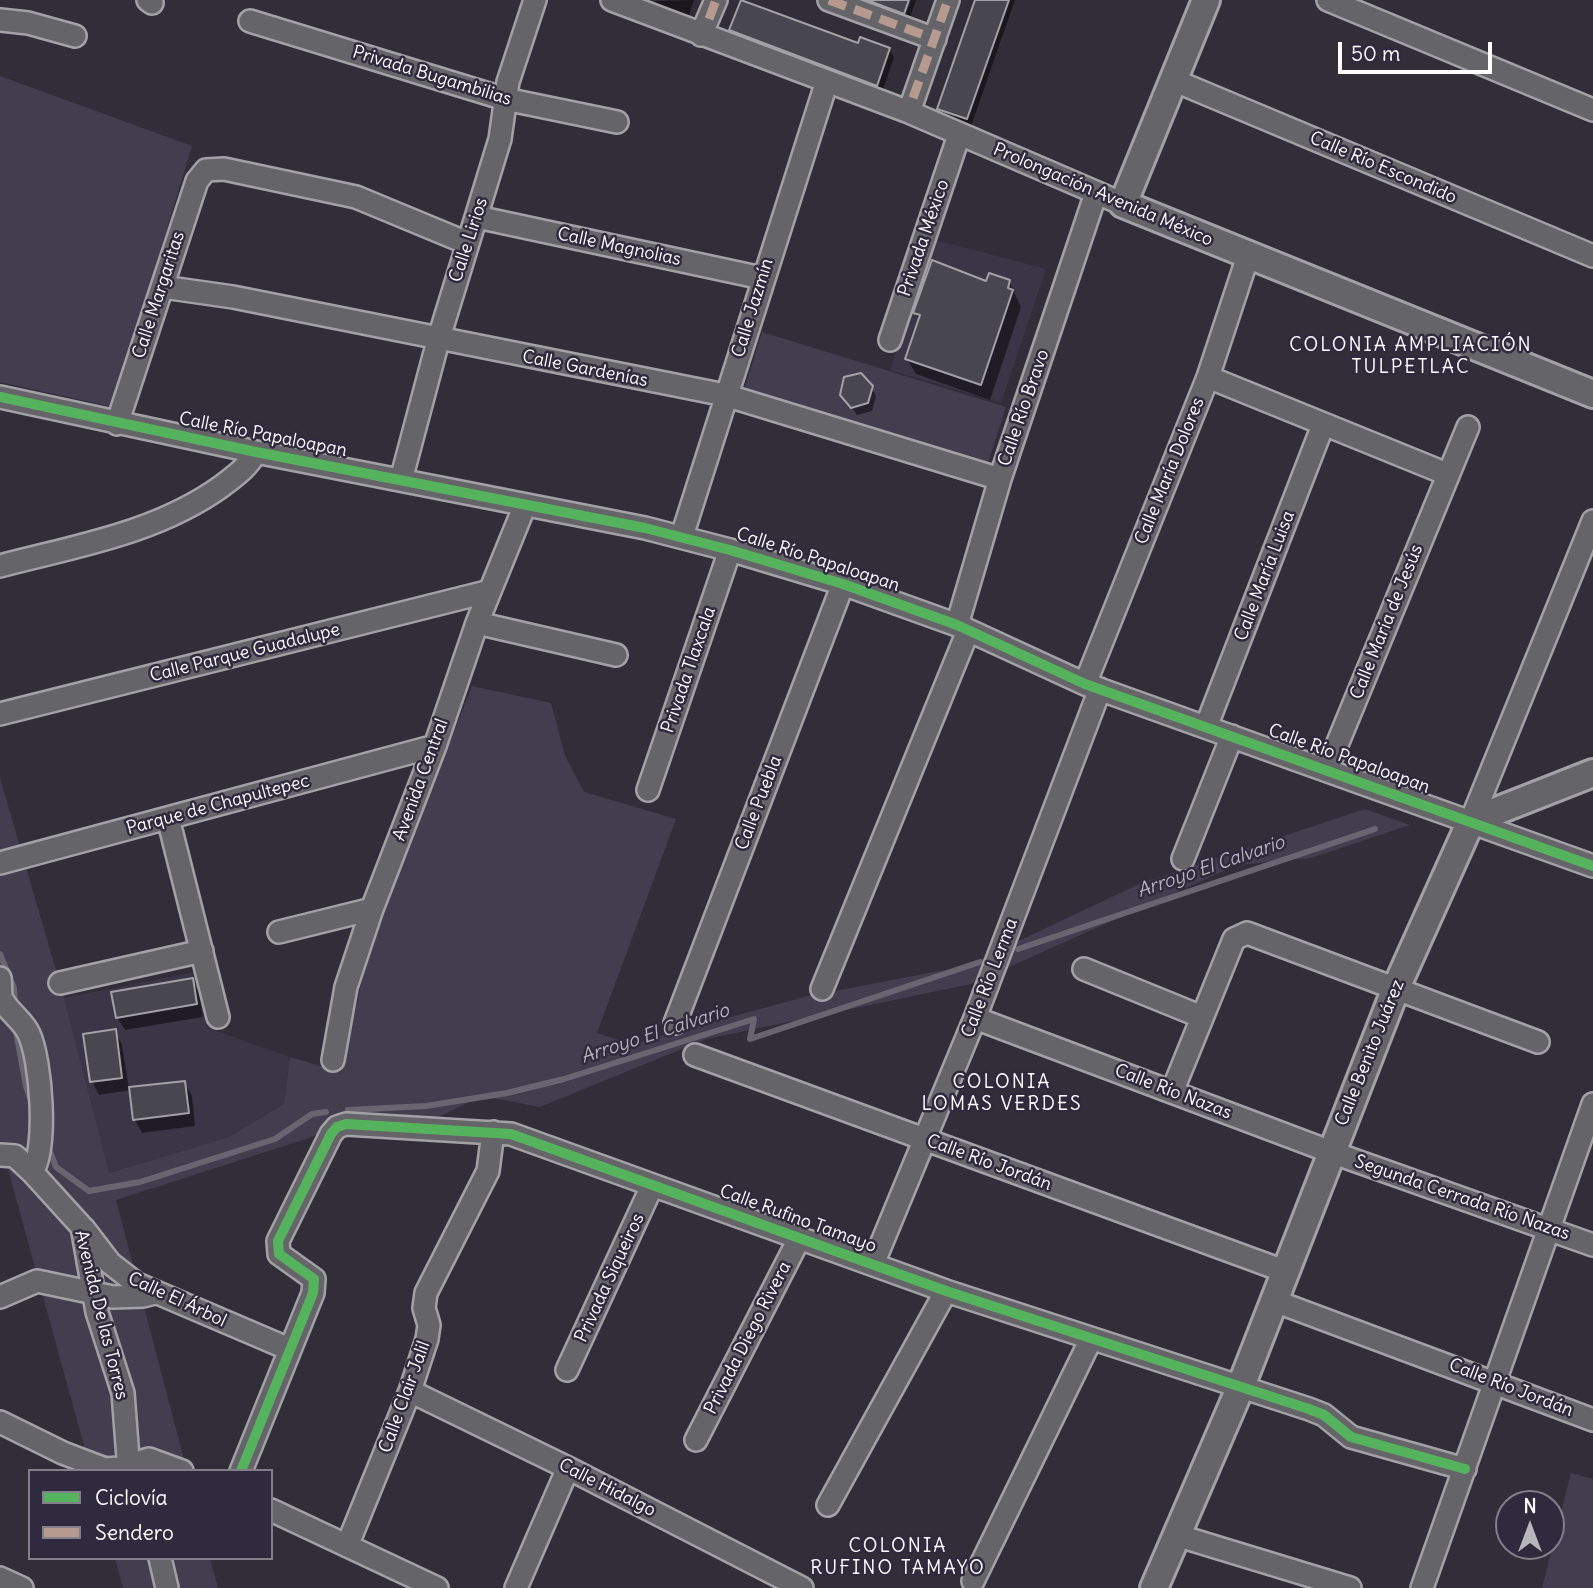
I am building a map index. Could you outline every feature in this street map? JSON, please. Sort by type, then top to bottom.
[{"type":"street","name":"Calle Lirios","points":[[401,480],[438,341],[500,139],[508,82],[535,0]]},
{"type":"street","name":"Prolongación Avenida México","points":[[612,0],[827,81],[911,105],[959,135],[1248,256],[1593,394]]},
{"type":"street","points":[[701,35],[716,0]]},
{"type":"street","points":[[829,0],[935,39]]},
{"type":"street","points":[[911,105],[948,0]]},
{"type":"street","points":[[1123,204],[1206,0]]},
{"type":"street","points":[[1328,0],[1593,110]]},
{"type":"street","points":[[0,20],[28,23],[75,36]]},
{"type":"street","name":"Privada Bugambilias","points":[[250,21],[505,99],[617,122]]},
{"type":"street","name":"Calle Río Escondido","points":[[1173,80],[1593,256]]},
{"type":"street","name":"Calle Jazmín","points":[[682,536],[724,395],[827,81]]},
{"type":"street","name":"Privada México","points":[[890,340],[959,135]]},
{"type":"street","name":"Calle Margaritas","points":[[117,424],[197,181],[206,170],[224,169],[356,197],[467,243]]},
{"type":"street","name":"Calle Río Bravo","points":[[822,989],[962,628],[1000,479],[1096,193]]},
{"type":"street","name":"Calle Magnolias","points":[[477,217],[762,278]]},
{"type":"street","name":"Calle María Dolores","points":[[1092,686],[1208,377],[1248,256]]},
{"type":"street","name":"Calle Gardenías","points":[[163,287],[233,297],[438,341],[724,395],[1000,479]]},
{"type":"street","points":[[1208,377],[1447,474]]},
{"type":"street","name":"Calle Río Papaloapan","points":[[0,397],[117,424],[682,536],[730,550],[843,584],[962,628],[1092,686],[1593,866]]},
{"type":"street","name":"Calle María Luisa","points":[[1206,726],[1323,425]]},
{"type":"street","name":"Calle María de Jesús","points":[[1327,769],[1468,427]]},
{"type":"street","points":[[0,566],[146,527],[170,517],[235,476],[256,452]]},
{"type":"street","name":"Avenida Central","points":[[333,1060],[346,987],[372,909],[435,746],[477,623],[525,505]]},
{"type":"street","name":"Calle Benito Juárez","points":[[1154,1588],[1241,1386],[1272,1300],[1396,988],[1471,821],[1593,522]]},
{"type":"street","name":"Privada Tlaxcala","points":[[648,790],[730,550]]},
{"type":"street","name":"Calle Puebla","points":[[675,1023],[843,584]]},
{"type":"street","name":"Calle Parque Guadalupe","points":[[0,714],[490,591]]},
{"type":"street","points":[[477,623],[616,654]]},
{"type":"street","name":"Calle Río Lerma","points":[[873,1264],[975,1018],[1092,686]]},
{"type":"street","points":[[1183,859],[1232,736]]},
{"type":"street","name":"Parque de Chapultepec","points":[[0,863],[435,746]]},
{"type":"street","points":[[1471,821],[1593,774]]},
{"type":"street","points":[[168,818],[218,1017]]},
{"type":"street","points":[[279,932],[372,909]]},
{"type":"street","points":[[1172,1092],[1234,939],[1242,934],[1254,935],[1538,1042]]},
{"type":"street","points":[[60,983],[202,951]]},
{"type":"street","points":[[1084,970],[1202,1017]]},
{"type":"street","points":[[1,992],[28,1031],[35,1065],[40,1109],[37,1162],[32,1172]]},
{"type":"street","name":"Calle Río Nazas","points":[[975,1018],[1331,1152]]},
{"type":"street","name":"Calle Río Jordán","points":[[695,1055],[1284,1271]]},
{"type":"street","points":[[1422,1588],[1593,1104]]},
{"type":"street","name":"Calle Rufino Tamayo","points":[[289,1349],[313,1293],[313,1279],[305,1270],[279,1254],[277,1246],[331,1134],[337,1127],[353,1124],[493,1132],[511,1134],[946,1291],[1324,1415],[1351,1437],[1465,1469]]},
{"type":"street","name":"Calle Clair Jalil","points":[[347,1546],[410,1391],[429,1331],[424,1308],[426,1293],[488,1171],[493,1132]]},
{"type":"street","name":"Segunda Cerrada Río Nazas","points":[[1331,1152],[1593,1245]]},
{"type":"street","name":"Avenida De las Torres","points":[[0,1155],[15,1156],[82,1227],[93,1294],[123,1393],[128,1467]]},
{"type":"street","name":"Privada Siqueiros","points":[[567,1370],[652,1186]]},
{"type":"street","name":"Calle El Árbol","points":[[82,1227],[122,1275],[155,1293],[289,1349]]},
{"type":"street","name":"Privada Diego Rivera","points":[[696,1440],[800,1237]]},
{"type":"street","points":[[0,1297],[37,1281],[93,1294],[133,1297],[155,1293]]},
{"type":"street","points":[[828,1505],[946,1291]]},
{"type":"street","name":"Calle Río Jordán","points":[[1272,1300],[1593,1420]]},
{"type":"street","points":[[973,1581],[1091,1339]]},
{"type":"street","points":[[242,1469],[289,1349]]},
{"type":"street","name":"Calle Hidalgo","points":[[410,1391],[568,1468],[802,1588]]},
{"type":"street","points":[[0,1422],[63,1453],[105,1469],[128,1467],[155,1459],[178,1469]]},
{"type":"street","points":[[516,1588],[568,1468]]},
{"type":"street","points":[[273,1511],[437,1588]]},
{"type":"street","points":[[1176,1535],[1350,1588]]},
{"type":"street","points":[[160,1560],[167,1588]]},
{"type":"street","points":[[0,1578],[22,1588]]},
{"type":"shaded area","points":[[0,76],[192,146],[113,407],[0,382]]},
{"type":"shaded area","points":[[936,240],[1046,269],[1001,403],[890,370]]},
{"type":"shaded area","points":[[762,332],[1006,407],[988,463],[745,388]]},
{"type":"shaded area","points":[[472,686],[551,703],[565,756],[584,792],[676,819],[597,1033],[631,1044],[808,996],[966,966],[1139,884],[1365,809],[1410,825],[1311,858],[1237,865],[971,984],[706,1039],[540,1107],[482,1096],[430,1121],[354,1118],[309,1138],[116,1200],[186,1469],[90,1469],[0,1140],[0,778],[64,998],[109,1173],[229,1137],[284,1104],[290,1057],[341,1072],[370,946]]},
{"type":"shaded area","points":[[195,972],[207,1028],[290,1057],[284,1104],[229,1137],[108,1173],[64,998]]},
{"type":"shaded area","points":[[1571,1473],[1593,1479],[1593,1588],[1542,1588],[1549,1560],[1565,1560],[1565,1497]]},
{"type":"shaded area","points":[[116,1560],[211,1560],[218,1588],[123,1588]]},
{"type":"building","points":[[741,0],[858,43],[860,37],[890,48],[877,86],[729,30]]},
{"type":"building","points":[[867,0],[909,0],[904,14]]},
{"type":"building","points":[[975,0],[1009,0],[967,119],[937,109]]},
{"type":"building","points":[[932,260],[986,281],[989,273],[1010,280],[1008,288],[1013,290],[981,385],[905,359],[920,315],[913,313]]},
{"type":"building","points":[[861,373],[873,386],[868,403],[851,408],[840,395],[844,377]]},
{"type":"building","points":[[193,978],[197,1004],[116,1018],[111,992]]},
{"type":"building","points":[[116,1029],[122,1078],[90,1082],[83,1034]]},
{"type":"building","points":[[185,1081],[189,1113],[133,1120],[129,1087]]},
{"type":"waterway","name":"Arroyo El Calvario","points":[[1018,949],[1375,829]]},
{"type":"waterway","name":"Arroyo El Calvario","points":[[0,954],[14,988],[15,1005]]},
{"type":"waterway","name":"Arroyo El Calvario","points":[[348,1110],[426,1106],[507,1093],[564,1079],[754,1019],[750,1039],[980,962]]},
{"type":"waterway","name":"Arroyo El Calvario","points":[[15,1026],[32,1104]]},
{"type":"waterway","name":"Arroyo El Calvario","points":[[47,1144],[56,1167],[89,1191],[140,1182],[275,1139],[312,1114],[326,1112]]},
{"type":"marked path","points":[[709,19],[716,0]]},
{"type":"marked path","points":[[829,0],[935,39]]},
{"type":"marked path","points":[[913,98],[948,0]]},
{"type":"cycle path","points":[[0,397],[256,452],[645,528],[730,550],[843,584],[957,625],[1085,684],[1593,866]]},
{"type":"cycle path","points":[[242,1469],[313,1293],[314,1279],[279,1254],[278,1241],[331,1134],[337,1127],[346,1124],[511,1134],[946,1291],[1309,1409],[1324,1415],[1351,1437],[1465,1469]]},
{"type":"district","name":"COLONIA AMPLIACIÓN TULPETLAC","points":[[1411,357]]},
{"type":"district","name":"COLONIA LOMAS VERDES","points":[[1002,1094]]},
{"type":"district","name":"COLONIA RUFINO TAMAYO","points":[[898,1558]]}]
